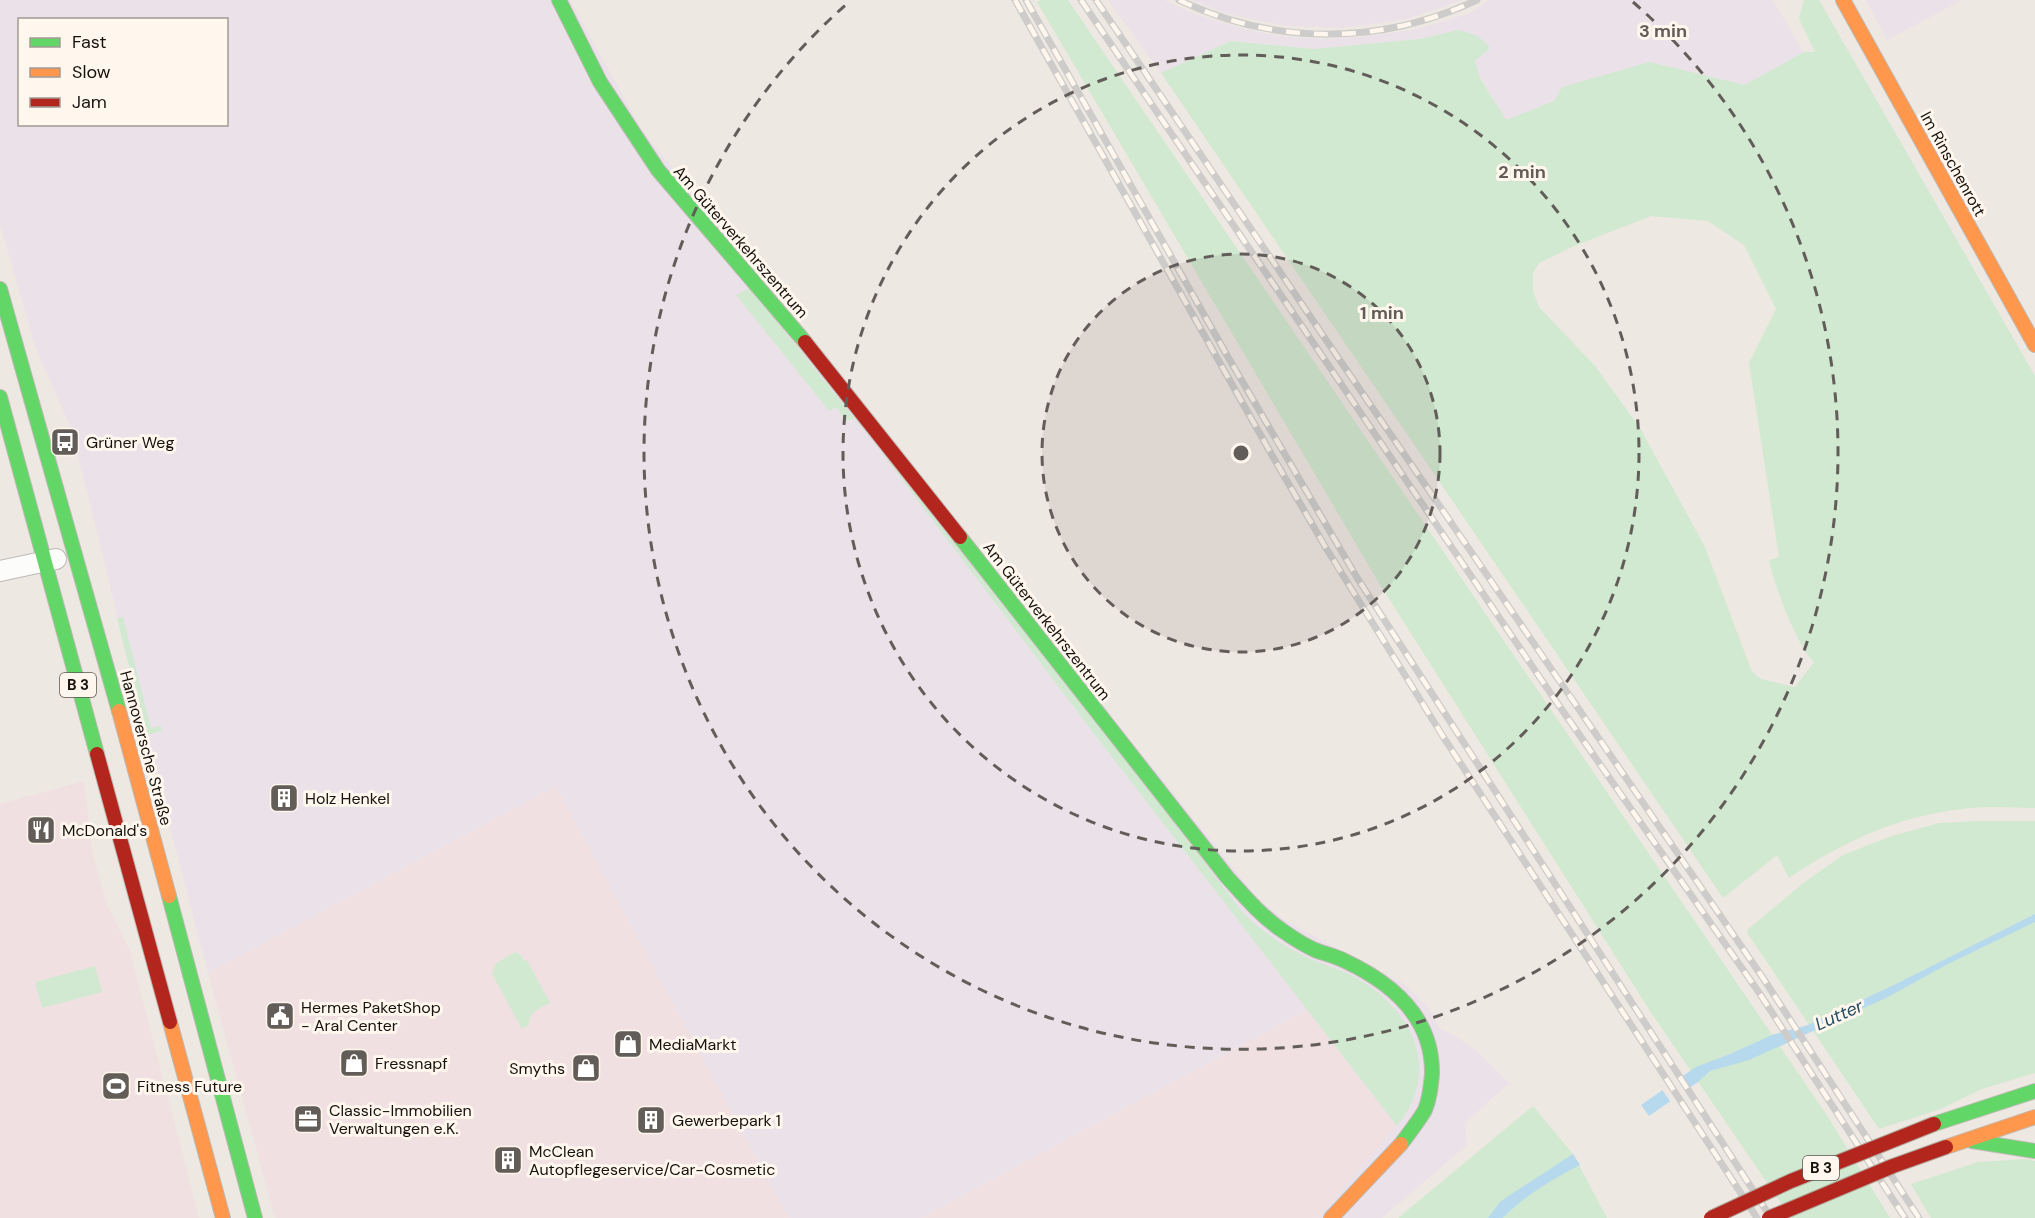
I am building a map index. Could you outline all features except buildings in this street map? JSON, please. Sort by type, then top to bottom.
[{"type":"main road","name":"Am Güterverkehrszentrum","points":[[559,0],[600,82],[633,136],[658,170],[822,362],[1227,877],[1258,912],[1284,932],[1313,949],[1344,960],[1376,978],[1406,1003],[1419,1020],[1427,1039],[1432,1061],[1431,1091],[1425,1109],[1401,1143],[1331,1218]]},
{"type":"main road","name":"Im Rinschenrott","points":[[1843,0],[2035,345]]},
{"type":"main road","name":"Hannoversche Straße","points":[[0,289],[75,551],[255,1218]]},
{"type":"main road","name":"B 3","points":[[0,397],[223,1218]]},
{"type":"main road","name":"B 3","points":[[1711,1218],[1791,1180],[1934,1124],[2035,1091]]},
{"type":"main road","name":"B 3","points":[[1769,1218],[1893,1166],[1964,1140],[2035,1118]]},
{"type":"main road","points":[[1964,1140],[2035,1151]]},
{"type":"street","points":[[0,563],[75,551]]},
{"type":"street","points":[[0,571],[43,557]]},
{"type":"shaded area","points":[[0,0],[570,0],[642,130],[1256,896],[1283,919],[1404,984],[1427,1006],[1440,1029],[1452,1034],[1478,1052],[1509,1083],[1465,1123],[1467,1145],[1382,1218],[1318,1218],[1396,1126],[1307,1010],[921,1218],[789,1218],[556,786],[208,973],[68,421],[36,349],[0,224]]},
{"type":"shaded area","points":[[1108,0],[1164,0],[1195,14],[1240,28],[1277,36],[1321,39],[1360,37],[1413,30],[1468,14],[1489,0],[1773,0],[1804,52],[1745,85],[1650,62],[1562,87],[1554,101],[1506,121],[1477,71],[1475,61],[1490,48],[1460,30],[1420,39],[1314,49],[1231,41],[1161,73]]},
{"type":"shaded area","points":[[1192,0],[1463,0],[1407,19],[1342,28],[1288,26],[1255,20],[1225,13]]},
{"type":"shaded area","points":[[1866,0],[1962,0],[1887,40]]},
{"type":"shaded area","points":[[84,781],[93,856],[107,904],[130,951],[199,1218],[0,1218],[0,804]]},
{"type":"shaded area","points":[[556,786],[789,1218],[275,1218],[208,973]]},
{"type":"shaded area","points":[[1307,1010],[1397,1126],[1318,1218],[921,1218]]},
{"type":"green space","points":[[1068,0],[1828,1117],[1890,1218],[1791,1218],[1650,1011],[1379,583],[1037,2]]},
{"type":"green space","points":[[1804,0],[1819,0],[2035,376],[2035,808],[1971,808],[1938,812],[1893,824],[1850,842],[1789,878],[1777,855],[1723,898],[1161,73],[1231,41],[1314,49],[1420,39],[1459,30],[1478,36],[1490,48],[1475,61],[1480,78],[1506,120],[1554,101],[1562,87],[1650,62],[1745,85],[1804,52],[1815,52],[1799,19]],"holes":[[[1651,216],[1708,221],[1744,245],[1776,309],[1749,363],[1779,557],[1769,560],[1775,583],[1794,630],[1814,662],[1795,687],[1761,679],[1752,672],[1705,547],[1640,428],[1595,366],[1539,307],[1533,291],[1533,273],[1539,263],[1572,247]]]},
{"type":"green space","points":[[750,288],[855,419],[845,421],[837,407],[829,411],[736,295]]},
{"type":"green space","points":[[873,441],[1085,706],[1243,913],[1287,947],[1351,975],[1375,990],[1405,1022],[1417,1049],[1418,1081],[1407,1112],[1397,1126],[1095,735]]},
{"type":"green space","points":[[123,617],[151,728],[161,726],[162,731],[146,735],[117,618]]},
{"type":"green space","points":[[2035,821],[2035,1073],[1982,1089],[1938,1110],[1879,1129],[1746,931],[1802,884],[1843,855],[1892,836],[1939,823]]},
{"type":"green space","points":[[515,952],[521,955],[524,961],[527,960],[550,1003],[535,1011],[530,1017],[529,1025],[522,1029],[492,974],[495,964]]},
{"type":"green space","points":[[95,966],[102,992],[42,1008],[35,982]]},
{"type":"green space","points":[[1533,1106],[1573,1154],[1607,1218],[1398,1218]]},
{"type":"green space","points":[[2027,1159],[2035,1161],[2035,1218],[1931,1218],[1911,1184],[1978,1162]]},
{"type":"water","name":"Lutter","points":[[2035,914],[2035,922],[1948,964],[1886,998],[1749,1060],[1710,1071],[1649,1116],[1641,1105],[1696,1067],[1772,1035],[1808,1025],[1894,985]]},
{"type":"water","points":[[1573,1154],[1580,1165],[1539,1188],[1503,1218],[1488,1218],[1500,1202]]},
{"type":"pier","points":[[1681,1074],[1692,1090],[1672,1104],[1661,1088]]},
{"type":"railway","points":[[1015,0],[1326,548],[1444,738],[1757,1218]]},
{"type":"railway","points":[[1026,0],[1228,357],[1356,576],[1771,1218]]},
{"type":"railway","points":[[1081,0],[1551,694],[1760,994],[1905,1218]]},
{"type":"railway","points":[[1096,0],[1763,978],[1919,1218]]},
{"type":"railway","points":[[1179,0],[1216,15],[1253,26],[1291,32],[1328,34],[1366,32],[1404,25],[1441,15],[1477,0]]},
{"type":"traffic: fast","points":[[559,0],[600,82],[658,170],[805,342]]},
{"type":"traffic: fast","points":[[0,289],[119,711]]},
{"type":"traffic: fast","points":[[0,397],[97,754]]},
{"type":"traffic: fast","points":[[960,537],[1227,877],[1260,913],[1299,941],[1315,950],[1342,959],[1379,980],[1406,1005],[1417,1019],[1430,1054],[1431,1088],[1425,1110],[1401,1144]]},
{"type":"traffic: fast","points":[[169,896],[255,1218]]},
{"type":"traffic: fast","points":[[1934,1124],[2035,1091]]},
{"type":"traffic: fast","points":[[1972,1141],[2035,1151]]},
{"type":"traffic: slow","points":[[1843,0],[2035,345]]},
{"type":"traffic: slow","points":[[119,711],[169,896]]},
{"type":"traffic: slow","points":[[170,1022],[223,1218]]},
{"type":"traffic: slow","points":[[1946,1147],[2035,1117]]},
{"type":"traffic: slow","points":[[1331,1218],[1401,1144]]},
{"type":"traffic: jam","points":[[805,342],[960,537]]},
{"type":"traffic: jam","points":[[97,754],[170,1022]]},
{"type":"traffic: jam","points":[[1711,1218],[1791,1181],[1934,1124]]},
{"type":"traffic: jam","points":[[1769,1218],[1893,1166],[1946,1147]]},
{"type":"place","name":"Grüner Weg","points":[[65,442]]},
{"type":"place","name":"Holz Henkel","points":[[284,798]]},
{"type":"place","name":"McDonald's","points":[[41,830]]},
{"type":"place","name":"Hermes PaketShop - Aral Center","points":[[280,1016]]},
{"type":"place","name":"MediaMarkt","points":[[628,1044]]},
{"type":"place","name":"Fressnapf","points":[[354,1063]]},
{"type":"place","name":"Smyths","points":[[586,1068]]},
{"type":"place","name":"Fitness Future","points":[[116,1086]]},
{"type":"place","name":"Classic-Immobilien Verwaltungen e.K.","points":[[308,1119]]},
{"type":"place","name":"Gewerbepark 1","points":[[651,1120]]},
{"type":"place","name":"McClean Autopflegeservice/Car-Cosmetic","points":[[508,1160]]}]
